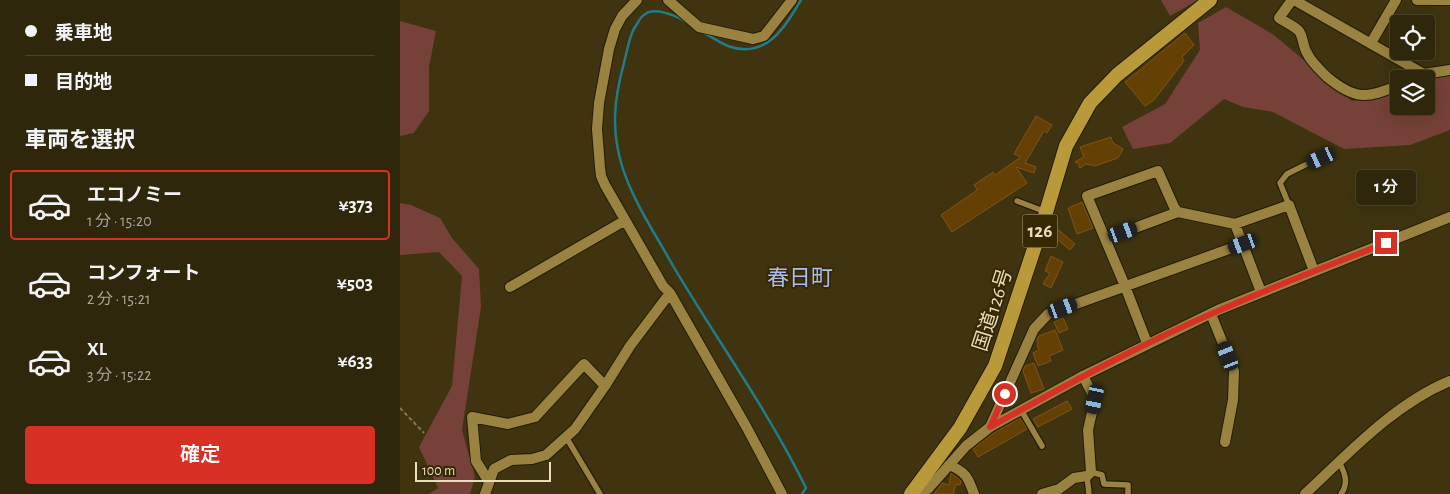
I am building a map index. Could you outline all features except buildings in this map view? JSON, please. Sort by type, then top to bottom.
[{"type":"highway","name":"国道126号","points":[[913,492],[960,428],[995,366],[1066,146],[1090,103],[1117,75],[1210,0]]},
{"type":"street","points":[[637,0],[622,16],[615,29],[603,79],[597,129],[602,176],[624,221],[663,286],[670,293],[747,428],[782,494]]},
{"type":"street","points":[[668,0],[699,27],[710,31],[753,39],[764,36],[792,0]]},
{"type":"street","points":[[1390,89],[1382,92],[1364,94],[1353,94],[1344,90],[1321,72],[1307,54],[1300,32],[1279,18],[1293,0],[1417,70]]},
{"type":"street","points":[[1370,44],[1396,0]]},
{"type":"street","points":[[1417,0],[1450,0]]},
{"type":"street","points":[[1435,72],[1450,70]]},
{"type":"street","points":[[1147,343],[1087,196],[1158,171],[1178,212]]},
{"type":"street","points":[[1105,239],[1178,212],[1235,224],[1289,205],[1314,271]]},
{"type":"street","points":[[913,492],[921,492],[928,489],[966,446],[990,427],[1082,376],[1147,343],[1261,292],[1450,217]]},
{"type":"street","points":[[510,287],[624,221]]},
{"type":"street","points":[[1235,224],[1261,292]]},
{"type":"street","points":[[990,427],[1034,329],[1048,314],[1243,244]]},
{"type":"street","points":[[485,494],[494,470],[511,460],[532,460],[546,455],[575,429],[630,346],[670,293]]},
{"type":"street","points":[[1211,314],[1234,371],[1233,400],[1225,442]]},
{"type":"street","points":[[489,482],[476,461],[472,417],[508,424],[534,417],[584,364],[605,386]]},
{"type":"street","points":[[1042,494],[1059,488],[1074,478],[1089,474],[1088,430],[1095,399],[1082,376]]},
{"type":"street","points":[[1305,494],[1382,423],[1450,380]]},
{"type":"street","points":[[949,465],[968,477],[974,494]]},
{"type":"lane","points":[[1289,205],[1280,183],[1287,174],[1321,158]]},
{"type":"lane","points":[[1017,201],[1046,212]]},
{"type":"lane","points":[[1021,410],[1042,446]]},
{"type":"lane","points":[[566,437],[600,494]]},
{"type":"lane","points":[[1339,462],[1345,472],[1346,480],[1340,494]]},
{"type":"lane","points":[[1089,494],[1089,474],[1102,475],[1104,484],[1128,485],[1128,494]]},
{"type":"path","points":[[400,408],[424,433]]},
{"type":"shaded area","points":[[1161,0],[1198,0],[1170,16]]},
{"type":"shaded area","points":[[1226,7],[1274,35],[1352,101],[1390,92],[1390,115],[1435,115],[1435,78],[1450,72],[1450,130],[1410,145],[1344,149],[1273,112],[1243,107],[1224,99],[1170,143],[1133,149],[1122,127],[1165,104],[1200,50],[1198,23]]},
{"type":"shaded area","points":[[400,21],[436,31],[429,67],[429,111],[414,133],[400,136]]},
{"type":"shaded area","points":[[400,203],[411,205],[440,218],[452,238],[479,269],[481,307],[462,430],[475,477],[470,494],[429,494],[438,488],[419,447],[452,386],[462,276],[439,252],[400,255]]},
{"type":"waterway","points":[[704,33],[728,46],[753,49],[764,45],[781,30],[801,0]]},
{"type":"waterway","points":[[686,22],[671,15],[654,11],[648,12],[640,19],[633,31],[618,89],[615,114],[616,140],[622,166],[644,216],[791,459],[806,488],[802,494]]},
{"type":"district","name":"春日町","points":[[800,278]]},
{"type":"route","points":[[1005,394],[990,427],[1082,376],[1218,310],[1386,243]]}]
